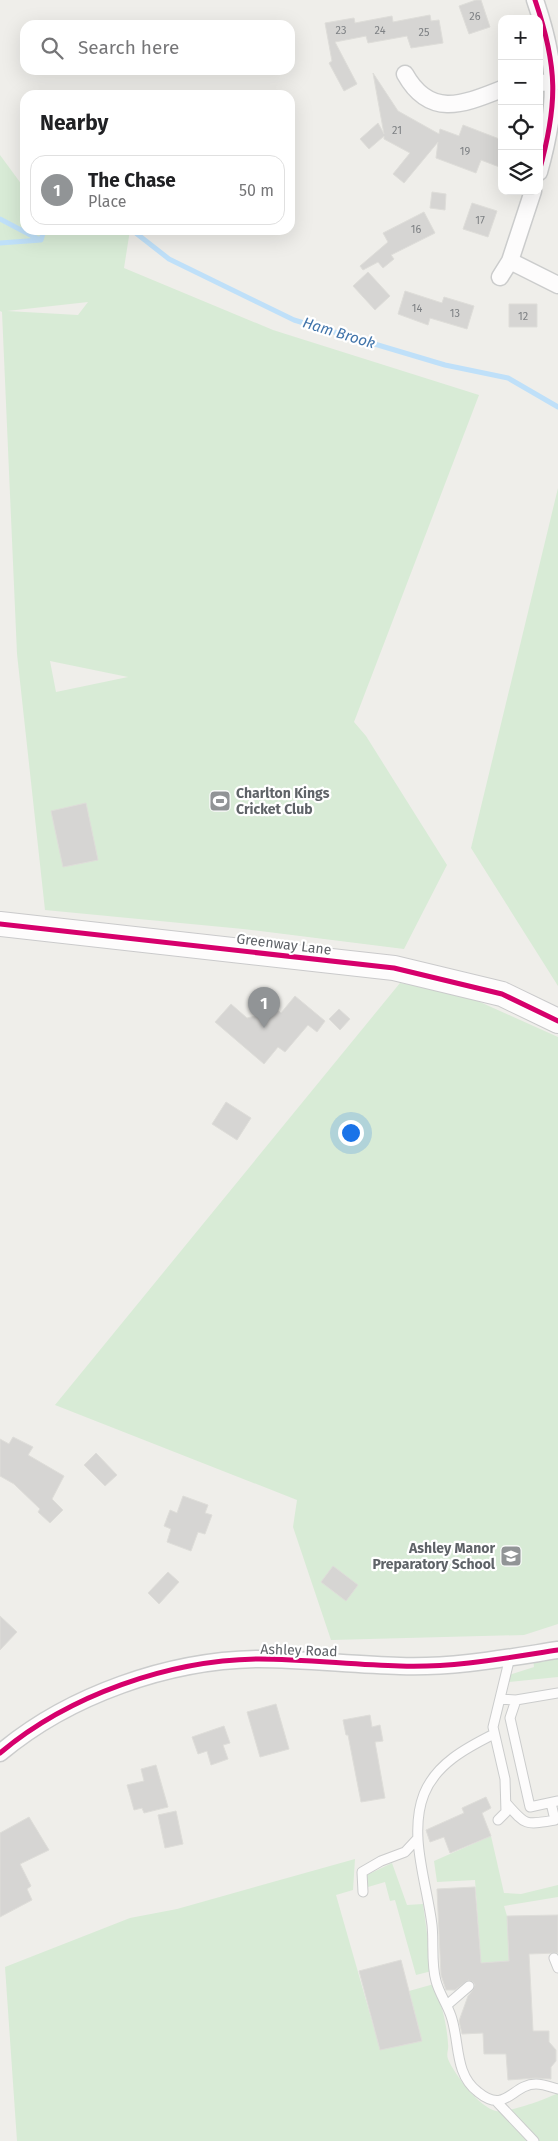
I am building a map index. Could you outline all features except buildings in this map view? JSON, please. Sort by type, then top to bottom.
[{"type":"street","points":[[535,0],[550,48],[547,82],[552,124],[543,157]]},
{"type":"street","points":[[405,74],[417,91],[426,98],[444,104],[467,103],[498,91]]},
{"type":"street","points":[[500,277],[510,262],[532,195]]},
{"type":"street","points":[[510,262],[558,285]]},
{"type":"street","name":"Greenway Lane","points":[[0,924],[394,968],[502,994],[558,1021]]},
{"type":"street","name":"Ashley Road","points":[[0,1753],[46,1720],[89,1697],[153,1676],[205,1665],[240,1660],[283,1659],[401,1666],[462,1663],[558,1650]]},
{"type":"lane","points":[[498,1820],[506,1812],[507,1804],[505,1779],[493,1727],[510,1657]]},
{"type":"lane","points":[[500,1699],[516,1700],[558,1693]]},
{"type":"lane","points":[[507,1804],[522,1820],[532,1824],[554,1820],[554,1802],[530,1807],[510,1718],[516,1700]]},
{"type":"lane","points":[[494,1734],[463,1751],[436,1774],[422,1802],[418,1820],[418,1838],[432,1925],[435,1980],[452,2016],[464,2076],[478,2093],[496,2101],[534,2141]]},
{"type":"lane","points":[[363,1892],[362,1872],[381,1861],[405,1852],[418,1838]]},
{"type":"lane","points":[[554,1958],[558,1968]]},
{"type":"lane","points":[[446,2005],[470,1986]]},
{"type":"lane","points":[[496,2101],[504,2100],[524,2087],[535,2084],[558,2089]]},
{"type":"green space","points":[[0,155],[20,182],[20,235],[129,235],[124,268],[273,330],[479,395],[354,722],[366,736],[447,865],[404,949],[243,929],[45,910],[17,654],[2,312],[0,311]],"holes":[[[88,302],[78,315],[7,311]],[[50,661],[128,677],[56,692]]]},
{"type":"green space","points":[[558,488],[558,986],[471,848]]},
{"type":"green space","points":[[400,983],[460,993],[558,1037],[558,1624],[524,1635],[331,1640],[293,1527],[297,1500],[55,1405]]},
{"type":"green space","points":[[558,1652],[558,1677],[509,1682],[509,1675],[534,1667],[533,1657]]},
{"type":"green space","points":[[491,1836],[504,1893],[521,1894],[558,1885],[558,1897],[504,1906],[507,1916],[509,1961],[481,1963],[475,1880],[437,1882],[434,1861]]},
{"type":"green space","points":[[355,1859],[353,1890],[336,1895],[380,2049],[422,2041],[409,1991],[434,1984],[445,2021],[448,2046],[447,2057],[462,2081],[475,2097],[490,2109],[496,2111],[518,2108],[558,2093],[558,2141],[17,2141],[5,1967],[130,1918],[177,1909]]},
{"type":"green space","points":[[392,1863],[407,1905],[423,1904],[432,1971],[416,1975],[395,1900],[390,1901],[385,1882],[368,1887],[367,1875]]},
{"type":"waterway","name":"Ham Brook","points":[[0,219],[20,230]]},
{"type":"waterway","name":"Ham Brook","points":[[30,235],[40,240]]},
{"type":"waterway","name":"Ham Brook","points":[[0,243],[41,240],[42,235]]},
{"type":"waterway","name":"Ham Brook","points":[[138,235],[169,259],[294,320],[445,365],[508,378],[558,407]]},
{"type":"cycle path","points":[[535,0],[548,46],[553,86],[550,126],[543,156]]},
{"type":"cycle path","points":[[0,924],[394,968],[502,994],[558,1021]]},
{"type":"cycle path","points":[[0,1753],[27,1732],[89,1698],[156,1674],[190,1666],[259,1659],[420,1666],[479,1662],[558,1650]]},
{"type":"place","name":"Charlton Kings Cricket Club","points":[[220,801]]},
{"type":"place","name":"The Chase","points":[[264,1028]]},
{"type":"place","name":"Ashley Manor Preparatory School","points":[[511,1556]]}]
